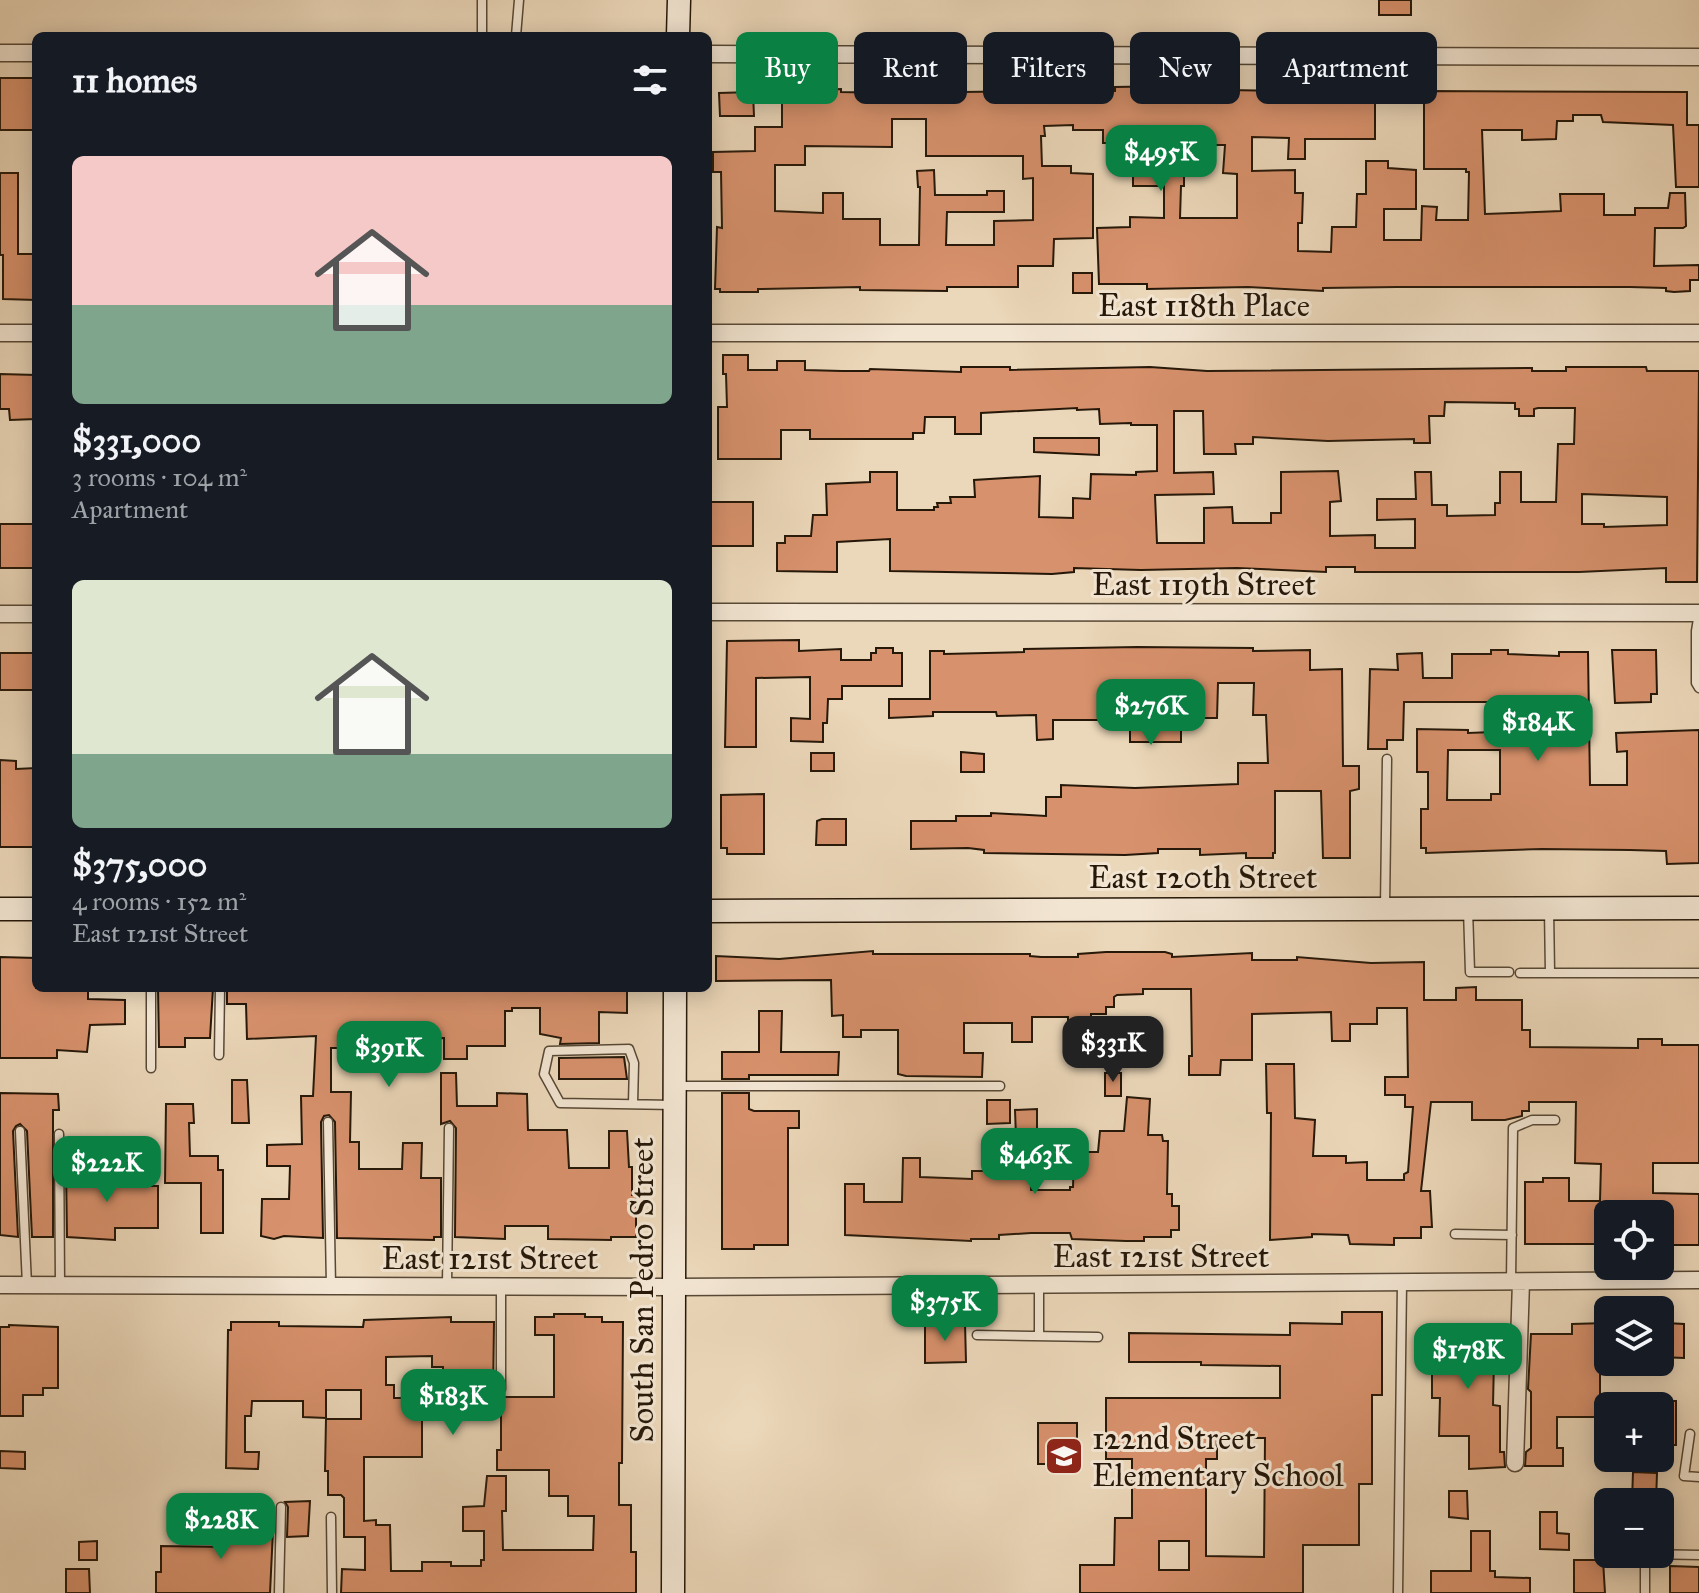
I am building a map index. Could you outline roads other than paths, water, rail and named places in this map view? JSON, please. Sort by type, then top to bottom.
[{"type":"street","points":[[678,32],[679,0]]},
{"type":"street","points":[[0,53],[32,53]]},
{"type":"street","points":[[712,54],[1699,57]]},
{"type":"street","points":[[0,333],[32,333]]},
{"type":"street","name":"East 118th Place","points":[[712,333],[1699,333]]},
{"type":"street","name":"East 119th Street","points":[[712,612],[1699,613]]},
{"type":"street","points":[[0,614],[32,614]]},
{"type":"street","name":"East 120th Street","points":[[712,911],[1699,908]]},
{"type":"street","points":[[0,909],[32,909]]},
{"type":"street","name":"South San Pedro Street","points":[[673,1593],[675,992]]},
{"type":"street","name":"East 121st Street","points":[[0,1285],[674,1287],[1699,1280]]},
{"type":"street","points":[[1515,1463],[1516,1282]]},
{"type":"lane","points":[[482,0],[482,32]]},
{"type":"lane","points":[[516,32],[519,0]]},
{"type":"lane","points":[[1699,613],[1696,631],[1696,683],[1699,688]]},
{"type":"lane","points":[[1385,909],[1387,759]]},
{"type":"lane","points":[[1468,908],[1470,972],[1509,972]]},
{"type":"lane","points":[[1549,908],[1550,973]]},
{"type":"lane","points":[[1520,973],[1699,973]]},
{"type":"lane","points":[[151,992],[151,1068]]},
{"type":"lane","points":[[219,1055],[220,992]]},
{"type":"lane","points":[[633,1104],[634,1063],[629,1049],[549,1051],[544,1074],[560,1103],[633,1104],[675,1096],[1000,1086]]},
{"type":"lane","points":[[1516,1282],[1512,1235],[1513,1128],[1532,1120],[1555,1120]]},
{"type":"lane","points":[[328,1122],[331,1286]]},
{"type":"lane","points":[[447,1286],[449,1128]]},
{"type":"lane","points":[[20,1131],[27,1285]]},
{"type":"lane","points":[[59,1134],[60,1285]]},
{"type":"lane","points":[[1455,1234],[1512,1235]]},
{"type":"lane","points":[[1398,1593],[1402,1283]]},
{"type":"lane","points":[[1039,1285],[1039,1336]]},
{"type":"lane","points":[[501,1286],[501,1389]]},
{"type":"lane","points":[[977,1335],[1098,1337]]},
{"type":"lane","points":[[1690,1434],[1684,1476],[1699,1477]]},
{"type":"lane","points":[[279,1593],[281,1507]]},
{"type":"lane","points":[[331,1517],[332,1593]]},
{"type":"lane","points":[[1645,1593],[1645,1554],[1699,1555]]},
{"type":"place","name":"122nd Street Elementary School","points":[[1064,1456]]}]
